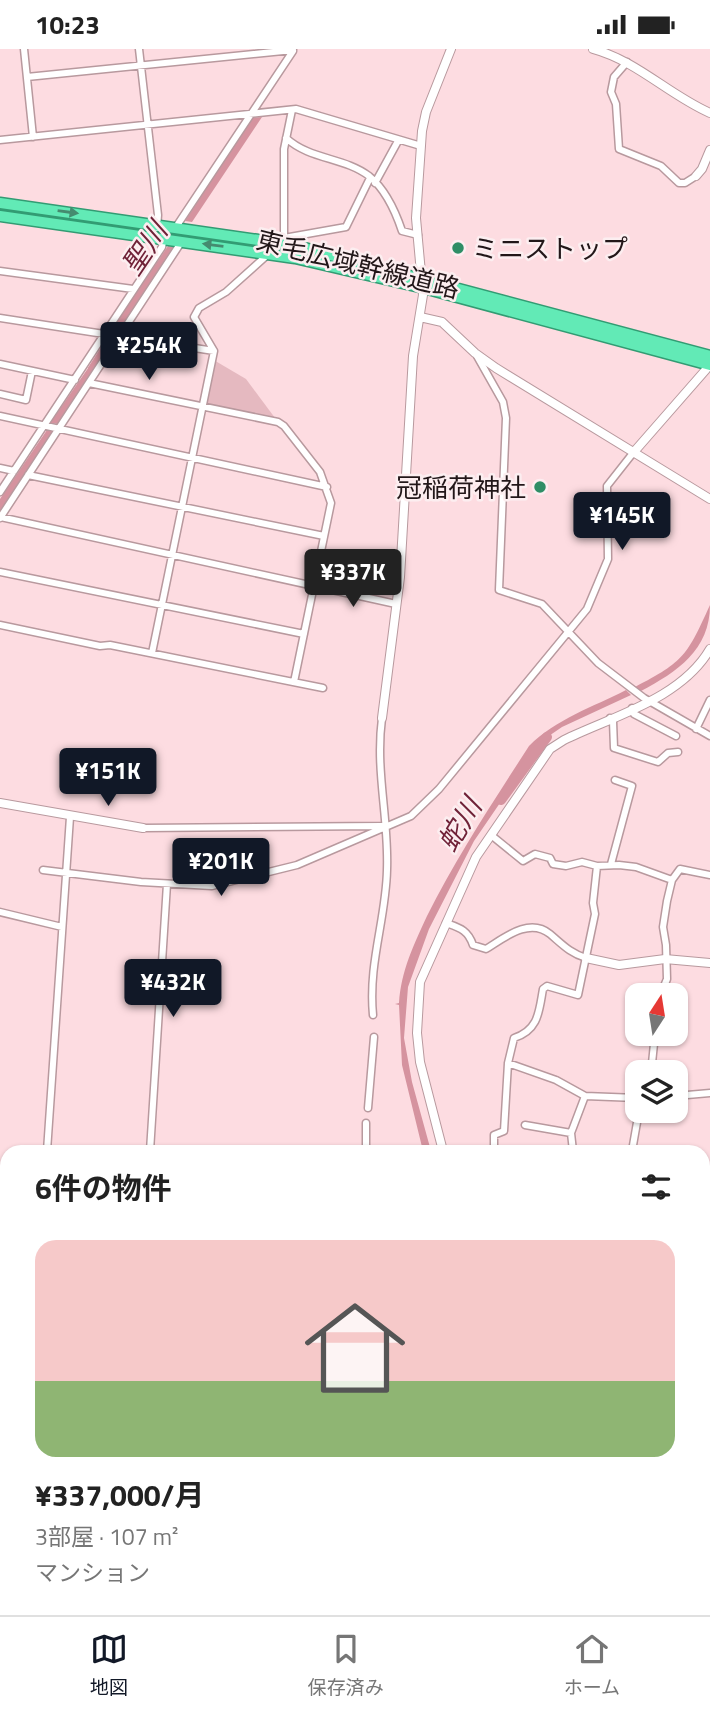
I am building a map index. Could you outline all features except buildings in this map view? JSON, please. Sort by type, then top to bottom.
[{"type":"highway","name":"東毛広域幹線道路","points":[[0,203],[284,240],[710,365]]},
{"type":"highway","name":"東毛広域幹線道路","points":[[0,216],[270,253],[424,283],[710,356]]},
{"type":"street","points":[[24,49],[33,137]]},
{"type":"street","points":[[139,49],[157,224],[171,239]]},
{"type":"street","points":[[373,1015],[372,970],[387,871],[378,763],[407,484],[413,356],[424,283],[416,218],[421,146],[426,112],[451,49]]},
{"type":"street","points":[[593,49],[627,62],[678,96],[710,113]]},
{"type":"street","points":[[27,77],[294,50]]},
{"type":"street","points":[[181,228],[294,50]]},
{"type":"street","points":[[627,62],[614,77],[611,92],[616,104],[621,151],[661,166],[679,183],[685,183],[696,176],[710,150]]},
{"type":"street","points":[[0,140],[292,110],[421,146]]},
{"type":"street","points":[[284,240],[284,149],[292,110]]},
{"type":"street","points":[[286,138],[298,149],[355,169],[372,180],[397,216],[402,231],[418,235]]},
{"type":"street","points":[[152,653],[214,351],[194,317],[196,312],[226,292],[284,240],[345,227],[350,222],[365,184],[372,180],[398,141]]},
{"type":"street","points":[[0,492],[133,289],[162,247],[171,239]]},
{"type":"street","points":[[171,239],[118,337],[0,518],[396,604]]},
{"type":"street","points":[[0,271],[133,289]]},
{"type":"street","points":[[420,317],[442,322],[475,353],[710,499]]},
{"type":"street","points":[[0,318],[214,351]]},
{"type":"street","points":[[475,353],[503,402],[506,418],[499,590],[542,604],[598,663],[623,683],[710,736]]},
{"type":"street","points":[[0,364],[75,380]]},
{"type":"street","points":[[43,870],[167,884],[212,886],[297,865],[411,815],[439,789],[587,609],[598,588],[609,548],[607,487],[710,365]]},
{"type":"street","points":[[0,394],[26,400],[32,371]]},
{"type":"street","points":[[89,383],[284,426],[320,472],[331,503],[293,682]]},
{"type":"street","points":[[0,417],[327,487]]},
{"type":"street","points":[[0,468],[14,471]]},
{"type":"street","points":[[29,475],[324,536]]},
{"type":"street","points":[[0,572],[304,634]]},
{"type":"street","points":[[0,625],[323,688]]},
{"type":"street","points":[[441,1145],[422,1072],[417,1014],[420,982],[476,857],[550,749],[690,675],[710,649]]},
{"type":"street","points":[[696,729],[710,700]]},
{"type":"street","points":[[632,708],[634,714],[676,736]]},
{"type":"street","points":[[610,719],[613,721],[614,748],[658,762],[668,753],[678,752]]},
{"type":"street","points":[[611,864],[632,786],[615,780]]},
{"type":"street","points":[[0,803],[143,828],[384,826]]},
{"type":"street","points":[[47,1145],[70,817]]},
{"type":"street","points":[[491,835],[523,861],[535,854],[550,858],[553,864],[566,866],[582,862],[597,866],[611,864],[636,867],[672,880]]},
{"type":"street","points":[[494,1145],[494,1135],[504,1131],[508,1063],[514,1038],[528,1031],[538,1020],[542,989],[547,986],[578,995],[595,913],[593,903],[597,866]]},
{"type":"street","points":[[665,983],[666,945],[663,927],[672,880],[680,869],[710,875]]},
{"type":"street","points":[[150,1145],[167,884]]},
{"type":"street","points":[[0,912],[62,927]]},
{"type":"street","points":[[446,923],[469,933],[473,945],[486,949],[510,933],[525,928],[541,929],[566,950],[586,958],[619,965],[665,959],[710,963]]},
{"type":"street","points":[[368,1108],[374,1037]]},
{"type":"street","points":[[508,1063],[556,1080],[584,1096],[625,1098]]},
{"type":"street","points":[[688,1094],[710,1093]]},
{"type":"street","points":[[572,1145],[571,1133],[584,1096]]},
{"type":"street","points":[[366,1123],[366,1145]]},
{"type":"street","points":[[633,1145],[637,1123]]},
{"type":"street","points":[[525,1125],[571,1133]]},
{"type":"shaded area","points":[[262,117],[192,222],[185,221],[252,118]]},
{"type":"shaded area","points":[[168,246],[176,247],[120,333],[110,331]]},
{"type":"shaded area","points":[[109,338],[116,339],[59,424],[50,423]]},
{"type":"shaded area","points":[[212,359],[246,379],[278,422],[203,407]]},
{"type":"shaded area","points":[[47,430],[55,431],[0,513],[0,499]]},
{"type":"shaded area","points":[[710,605],[709,621],[704,635],[689,658],[667,676],[641,691],[635,687],[665,670],[683,655]]},
{"type":"shaded area","points":[[626,690],[631,695],[562,727],[543,740],[474,841],[429,929],[408,987],[404,1038],[412,1082],[429,1145],[422,1145],[402,1065],[399,1005],[395,1004],[399,1003],[405,969],[417,937],[439,894],[529,746],[563,721]]},
{"type":"waterway","name":"聖川","points":[[89,368],[103,346]]},
{"type":"waterway","name":"蛇川","points":[[501,800],[547,737]]},
{"type":"place","name":"ミニストップ","points":[[458,248]]},
{"type":"place","name":"冠稲荷神社","points":[[540,487]]}]
